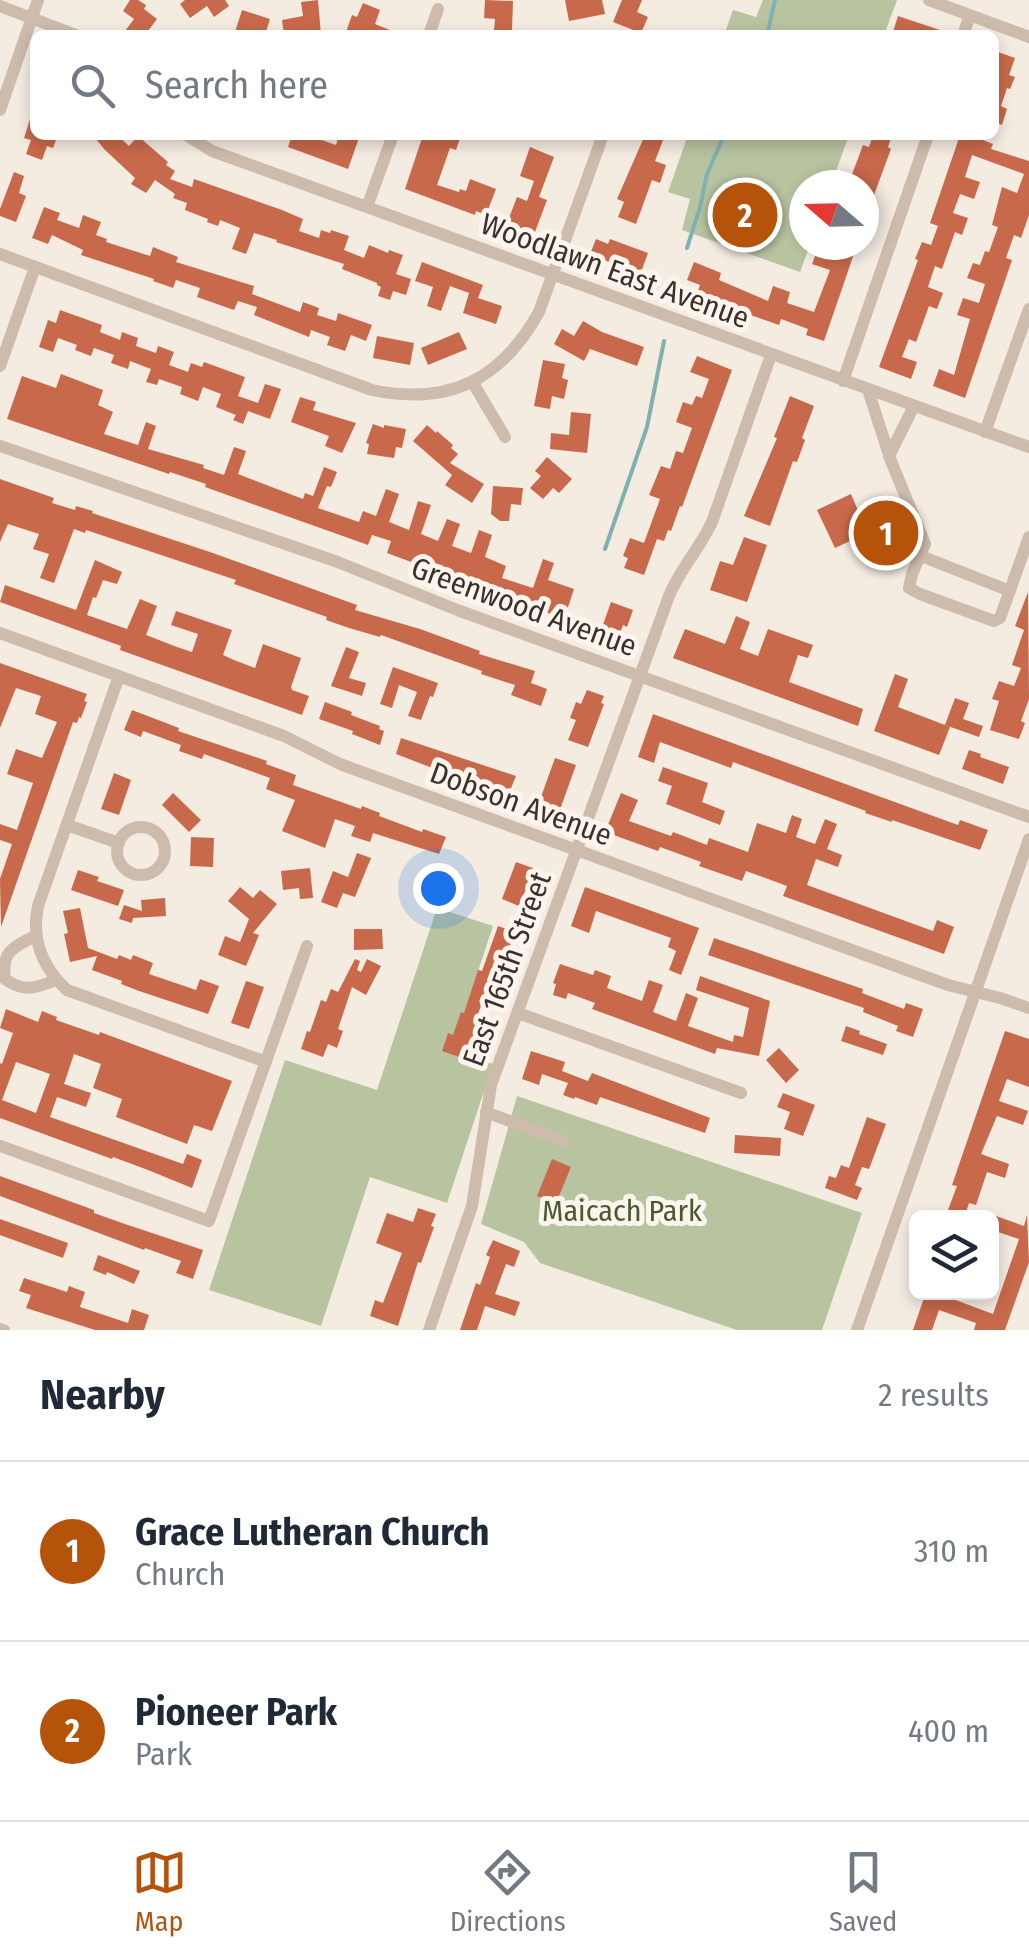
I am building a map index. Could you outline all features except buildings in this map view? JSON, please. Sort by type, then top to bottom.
[{"type":"street","points":[[0,110],[38,0]]},
{"type":"street","points":[[929,0],[1029,37]]},
{"type":"street","points":[[0,6],[64,30]]},
{"type":"street","points":[[431,30],[438,9]]},
{"type":"street","points":[[965,30],[970,15]]},
{"type":"street","name":"Woodlawn East Avenue","points":[[195,140],[367,208],[1029,448]]},
{"type":"street","points":[[367,208],[391,140]]},
{"type":"street","points":[[0,254],[372,390],[414,396],[473,383],[519,344],[539,312],[601,140]]},
{"type":"street","points":[[843,381],[926,140]]},
{"type":"street","points":[[0,366],[34,268]]},
{"type":"street","points":[[985,432],[1029,309]]},
{"type":"street","name":"East 165th Street","points":[[429,1330],[472,1206],[491,1085],[675,582],[712,522],[772,355]]},
{"type":"street","points":[[473,383],[505,437]]},
{"type":"street","points":[[868,390],[889,456],[925,544],[909,588],[994,621],[1000,618],[1029,537]]},
{"type":"street","points":[[889,456],[914,406]]},
{"type":"street","name":"Greenwood Avenue","points":[[0,446],[335,561],[423,597],[1029,817]]},
{"type":"street","points":[[921,556],[1010,592]]},
{"type":"street","name":"Dobson Avenue","points":[[0,633],[284,736],[340,764],[576,852],[948,986],[1029,1008]]},
{"type":"street","points":[[118,676],[38,906],[35,936],[42,957],[67,990],[266,1062]]},
{"type":"street","points":[[67,825],[119,843]]},
{"type":"street","points":[[857,1330],[1029,840]]},
{"type":"street","points":[[35,936],[8,954],[3,965],[6,980],[29,990],[56,980]]},
{"type":"street","points":[[0,1146],[209,1221],[307,946]]},
{"type":"street","points":[[518,1013],[741,1092]]},
{"type":"street","points":[[486,1112],[563,1141]]},
{"type":"green space","points":[[763,0],[897,0],[886,30],[726,30],[733,10],[756,17]]},
{"type":"green space","points":[[686,140],[847,140],[836,170],[789,170],[789,260],[804,260],[800,272],[682,230],[690,199],[668,192]]},
{"type":"green space","name":"Maicach Park","points":[[437,908],[493,926],[452,1050],[493,1064],[447,1203],[370,1177],[321,1326],[209,1290],[285,1060],[377,1090]]},
{"type":"green space","name":"Maicach Park","points":[[517,1096],[862,1213],[822,1330],[737,1330],[540,1263],[524,1242],[481,1224]]},
{"type":"waterway","points":[[768,30],[775,0]]},
{"type":"waterway","points":[[687,248],[707,174],[722,140]]},
{"type":"waterway","points":[[605,549],[647,427],[664,341]]},
{"type":"place","name":"Pioneer Park","points":[[745,215]]},
{"type":"place","name":"Grace Lutheran Church","points":[[886,533]]}]
